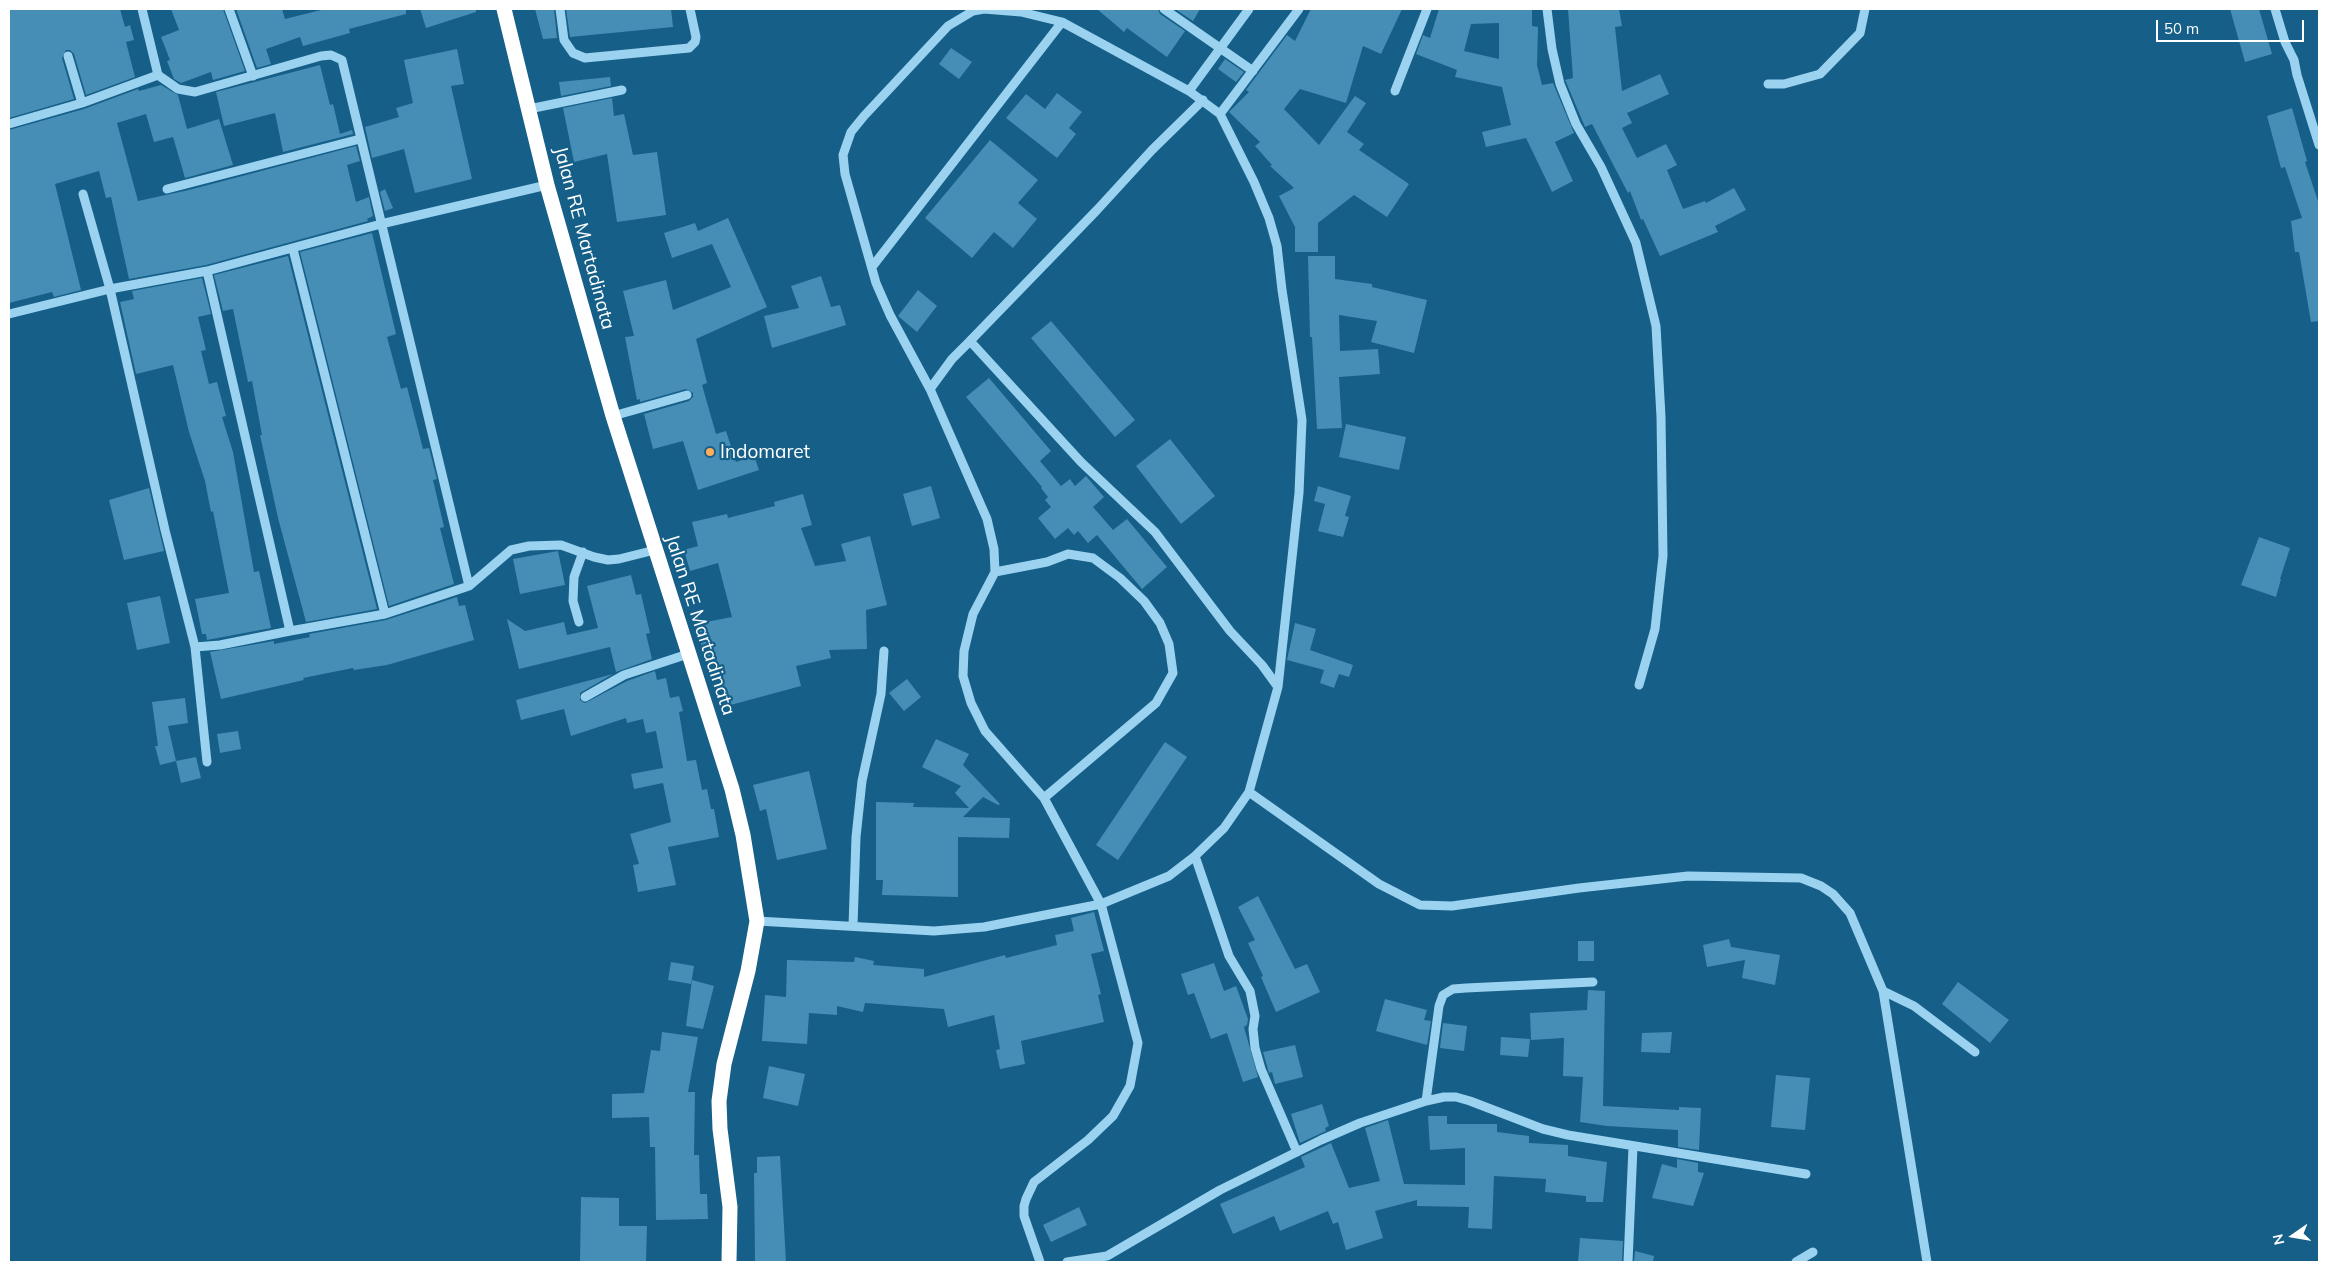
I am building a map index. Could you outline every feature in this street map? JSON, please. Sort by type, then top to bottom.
[{"type":"highway","name":"Jalan RE Martadinata","points":[[504,9],[547,185],[613,416],[732,789],[743,835],[756,921],[748,970],[724,1064],[719,1101],[720,1129],[730,1208],[729,1262]]},
{"type":"street","points":[[142,9],[158,74],[178,89],[194,92],[321,56],[331,55],[337,57],[344,64],[360,139],[469,586]]},
{"type":"street","points":[[230,9],[254,76]]},
{"type":"street","points":[[560,9],[564,40],[573,53],[584,58],[689,48],[695,42],[696,37],[690,9]]},
{"type":"street","points":[[756,921],[934,931],[984,927],[1101,904],[1169,876],[1195,856],[1224,828],[1249,792],[1278,687],[1299,492],[1302,420],[1277,246],[1269,218],[1254,182],[1220,114],[1204,100],[1062,22],[1021,12],[984,9],[968,14],[948,26],[864,116],[851,132],[843,155],[845,174],[876,283],[890,315],[930,389],[987,520],[994,549],[995,572],[973,614],[964,650],[964,676],[971,703],[985,731],[1044,798],[1101,904],[1138,1043],[1130,1086],[1113,1116],[1088,1140],[1034,1182],[1024,1206],[1024,1216],[1040,1262]]},
{"type":"street","points":[[1164,9],[1253,71]]},
{"type":"street","points":[[1188,91],[1250,9]]},
{"type":"street","points":[[1220,114],[1299,9]]},
{"type":"street","points":[[1395,91],[1427,9]]},
{"type":"street","points":[[1548,9],[1552,49],[1560,84],[1576,124],[1601,167],[1636,243],[1656,326],[1661,417],[1663,556],[1655,629],[1639,685]]},
{"type":"street","points":[[1768,84],[1784,84],[1820,74],[1860,34],[1865,9]]},
{"type":"street","points":[[2275,9],[2285,42],[2294,60],[2319,145]]},
{"type":"street","points":[[872,267],[1062,22]]},
{"type":"street","points":[[68,56],[82,103]]},
{"type":"street","points":[[9,124],[82,103],[158,74]]},
{"type":"street","points":[[529,109],[622,90]]},
{"type":"street","points":[[930,389],[952,359],[1097,210],[1152,150],[1204,100]]},
{"type":"street","points":[[167,189],[360,139]]},
{"type":"street","points":[[9,314],[110,290],[207,271],[381,224],[547,185]]},
{"type":"street","points":[[83,194],[110,290],[165,530],[195,647],[207,762]]},
{"type":"street","points":[[293,249],[385,614]]},
{"type":"street","points":[[207,271],[290,632]]},
{"type":"street","points":[[970,341],[1081,462],[1155,532],[1230,631],[1262,665],[1278,687]]},
{"type":"street","points":[[613,416],[687,395]]},
{"type":"street","points":[[195,647],[220,645],[385,614],[469,586],[511,550],[529,546],[562,545],[608,560],[655,550]]},
{"type":"street","points":[[579,622],[573,601],[574,577],[583,552]]},
{"type":"street","points":[[995,572],[1047,562],[1068,554],[1094,558],[1120,578],[1144,601],[1160,623],[1169,644],[1173,673],[1156,703],[1044,798]]},
{"type":"street","points":[[853,926],[856,837],[862,781],[881,694],[884,651]]},
{"type":"street","points":[[585,697],[624,675],[688,654]]},
{"type":"street","points":[[1249,792],[1379,884],[1420,905],[1452,906],[1579,888],[1688,876],[1801,878],[1821,886],[1833,894],[1850,913],[1883,991],[1928,1262]]},
{"type":"street","points":[[1195,856],[1229,956],[1250,991],[1255,1016],[1253,1029],[1254,1048],[1261,1069],[1297,1152]]},
{"type":"street","points":[[1426,1101],[1439,1006],[1443,995],[1453,989],[1593,982]]},
{"type":"street","points":[[1883,991],[1914,1006],[1975,1052]]},
{"type":"street","points":[[1105,1259],[1220,1190],[1297,1152],[1360,1123],[1426,1101],[1456,1097],[1543,1129],[1633,1147],[1806,1174]]},
{"type":"street","points":[[1628,1262],[1633,1147]]},
{"type":"street","points":[[1796,1262],[1813,1252]]},
{"type":"street","points":[[1067,1262],[1105,1259],[1114,1262]]},
{"type":"building","points":[[9,9],[120,9],[125,27],[130,25],[134,40],[126,42],[135,77],[86,95],[74,54],[70,50],[66,50],[62,58],[74,99],[9,118]]},
{"type":"building","points":[[171,9],[223,9],[245,71],[213,80],[211,72],[181,83],[174,79],[167,61],[170,60],[161,37],[179,30]]},
{"type":"building","points":[[236,9],[282,9],[285,19],[325,9],[406,9],[406,14],[349,29],[350,33],[303,46],[300,37],[266,49],[271,64],[257,68]]},
{"type":"building","points":[[420,9],[476,9],[476,12],[426,28]]},
{"type":"building","points":[[535,9],[554,9],[557,38],[543,39]]},
{"type":"building","points":[[566,9],[671,9],[673,27],[570,37]]},
{"type":"building","points":[[1097,9],[1158,9],[1160,14],[1185,31],[1167,57],[1127,28],[1124,32]]},
{"type":"building","points":[[1175,9],[1200,9],[1193,21]]},
{"type":"building","points":[[1311,9],[1402,9],[1381,54],[1363,46],[1346,103],[1300,89],[1284,109],[1319,145],[1355,96],[1366,103],[1347,132],[1364,144],[1359,150],[1409,184],[1387,217],[1354,195],[1318,223],[1318,252],[1295,252],[1295,227],[1279,196],[1294,188],[1270,166],[1272,165],[1255,146],[1260,142],[1229,112],[1249,92],[1246,90],[1287,35],[1295,41]]},
{"type":"building","points":[[1439,9],[1532,9],[1532,26],[1538,27],[1537,65],[1542,85],[1553,83],[1574,133],[1555,142],[1573,181],[1552,192],[1526,138],[1486,147],[1482,132],[1511,125],[1502,87],[1455,77],[1457,70],[1416,54],[1423,35],[1430,38]],"holes":[[[1499,23],[1499,59],[1464,51],[1471,24]]]},
{"type":"building","points":[[1568,9],[1619,9],[1622,26],[1615,27],[1622,91],[1660,74],[1669,94],[1627,113],[1632,123],[1622,128],[1637,158],[1666,144],[1677,165],[1667,170],[1683,209],[1705,201],[1706,203],[1734,188],[1746,210],[1715,226],[1718,232],[1660,256],[1643,219],[1641,220],[1630,191],[1628,193],[1592,124],[1585,127],[1565,80],[1573,78]]},
{"type":"building","points":[[2230,9],[2259,9],[2272,54],[2245,62]]},
{"type":"building","points":[[951,48],[972,62],[959,79],[939,64]]},
{"type":"building","points":[[457,49],[464,84],[451,86],[472,179],[415,193],[404,149],[372,158],[365,127],[399,117],[396,108],[413,103],[404,60]]},
{"type":"building","points":[[1225,59],[1244,72],[1236,82],[1218,69]]},
{"type":"building","points":[[320,65],[330,105],[333,104],[340,134],[352,130],[353,134],[283,152],[275,113],[224,126],[216,92]]},
{"type":"building","points":[[610,77],[611,86],[561,96],[559,82]]},
{"type":"building","points":[[161,85],[178,95],[187,129],[219,119],[233,165],[185,178],[173,137],[154,142],[146,114],[117,123],[138,201],[189,190],[356,146],[360,161],[347,165],[356,202],[369,197],[373,216],[367,219],[368,221],[206,265],[129,279],[111,197],[106,198],[99,171],[55,184],[81,290],[54,297],[52,292],[9,303],[9,130],[84,109],[138,89],[139,91]]},
{"type":"building","points":[[1057,93],[1082,112],[1069,128],[1076,134],[1057,158],[1006,118],[1026,94],[1045,109]]},
{"type":"building","points":[[612,98],[614,116],[624,114],[633,155],[657,152],[666,215],[617,222],[607,154],[574,162],[563,108]]},
{"type":"building","points":[[2292,108],[2307,161],[2305,162],[2319,204],[2319,321],[2311,322],[2299,252],[2295,252],[2291,221],[2302,218],[2285,167],[2281,168],[2267,116]]},
{"type":"building","points":[[990,140],[1038,180],[1018,203],[1037,219],[1013,248],[994,232],[972,258],[925,218]]},
{"type":"building","points":[[385,189],[393,208],[385,211],[380,192]]},
{"type":"building","points":[[728,218],[767,307],[696,339],[707,383],[702,385],[716,434],[726,431],[736,462],[754,456],[759,470],[698,490],[683,441],[653,449],[644,414],[689,401],[693,397],[693,393],[686,389],[640,402],[640,399],[637,400],[625,337],[634,336],[623,291],[666,280],[673,310],[731,287],[712,244],[672,258],[664,233],[695,223],[698,231]]},
{"type":"building","points":[[372,233],[396,334],[387,337],[401,389],[407,387],[423,449],[429,448],[437,479],[433,480],[444,527],[440,528],[454,584],[389,606],[300,252]]},
{"type":"building","points":[[288,256],[377,609],[306,622],[278,518],[260,435],[262,435],[252,381],[248,382],[233,309],[223,311],[214,275]]},
{"type":"building","points":[[1308,256],[1335,256],[1335,279],[1372,284],[1372,287],[1427,300],[1414,353],[1371,342],[1377,321],[1339,315],[1340,351],[1378,349],[1380,374],[1339,377],[1342,428],[1317,429],[1312,337],[1310,337]]},
{"type":"building","points":[[821,276],[831,307],[840,305],[846,325],[772,348],[764,316],[799,308],[791,286]]},
{"type":"building","points":[[202,278],[211,314],[198,317],[206,350],[201,351],[209,384],[217,382],[226,416],[222,417],[233,452],[254,572],[259,571],[271,628],[207,640],[206,634],[202,634],[195,599],[229,593],[213,511],[211,512],[205,481],[189,432],[173,365],[136,374],[120,302],[134,299],[132,291]]},
{"type":"building","points":[[918,290],[937,306],[917,332],[898,316]]},
{"type":"building","points":[[1051,321],[1135,420],[1115,437],[1031,338]]},
{"type":"building","points":[[989,378],[1051,451],[1040,461],[1061,486],[1070,479],[1075,486],[1086,476],[1104,497],[1093,507],[1113,530],[1127,519],[1167,567],[1142,589],[1097,535],[1088,543],[1078,531],[1074,535],[1068,528],[1055,539],[1038,518],[1051,507],[1045,500],[1048,497],[1042,487],[966,397]]},
{"type":"building","points":[[1346,424],[1406,437],[1399,470],[1339,457]]},
{"type":"building","points":[[1170,439],[1215,496],[1181,524],[1136,466]]},
{"type":"building","points":[[931,486],[940,518],[912,526],[903,494]]},
{"type":"building","points":[[1318,486],[1351,496],[1345,516],[1349,517],[1343,537],[1318,531],[1325,504],[1314,501]]},
{"type":"building","points":[[149,488],[164,551],[124,560],[109,500]]},
{"type":"building","points":[[803,494],[812,525],[801,528],[815,566],[846,561],[841,544],[870,536],[887,605],[866,610],[867,649],[829,650],[831,658],[796,666],[801,686],[727,706],[715,659],[706,662],[696,624],[732,617],[718,563],[690,571],[684,550],[698,546],[692,522],[727,514],[728,518],[775,506],[774,502]]},
{"type":"building","points":[[2259,537],[2290,548],[2276,597],[2241,585]]},
{"type":"building","points":[[558,551],[565,585],[520,594],[513,559]]},
{"type":"building","points":[[631,575],[636,595],[641,594],[650,633],[646,634],[652,659],[616,672],[610,647],[519,669],[507,619],[525,631],[564,622],[567,635],[598,628],[587,586]]},
{"type":"building","points":[[160,596],[170,643],[137,650],[127,603]]},
{"type":"building","points":[[457,597],[459,606],[465,605],[474,640],[387,665],[354,670],[353,668],[303,678],[304,680],[221,699],[210,652],[274,641],[274,644],[310,637],[309,634],[386,620]]},
{"type":"building","points":[[1295,623],[1316,629],[1310,650],[1353,665],[1349,677],[1339,674],[1334,688],[1320,683],[1324,670],[1287,660]]},
{"type":"building","points":[[655,671],[657,680],[666,678],[670,698],[679,696],[683,711],[679,712],[687,761],[696,760],[702,790],[707,789],[711,809],[714,809],[719,837],[668,847],[676,885],[638,892],[633,865],[639,864],[630,834],[671,822],[663,783],[634,789],[631,774],[663,768],[656,731],[646,733],[643,719],[627,723],[626,718],[571,736],[564,709],[521,720],[516,700],[613,674],[580,693],[580,700],[585,703],[627,681]]},
{"type":"building","points":[[907,679],[921,697],[904,711],[889,693]]},
{"type":"building","points":[[185,698],[188,723],[168,726],[176,761],[160,765],[155,746],[158,746],[152,702]]},
{"type":"building","points":[[238,731],[241,749],[220,753],[217,734]]},
{"type":"building","points":[[936,739],[969,754],[963,765],[1000,804],[998,805],[983,797],[963,817],[1010,818],[1009,838],[958,837],[958,897],[882,895],[883,880],[876,880],[876,802],[914,803],[913,807],[969,808],[955,793],[961,786],[922,767]]},
{"type":"building","points":[[1165,742],[1187,757],[1118,860],[1096,845]]},
{"type":"building","points":[[196,757],[201,778],[181,783],[176,761]]},
{"type":"building","points":[[809,771],[827,849],[777,860],[766,809],[760,811],[753,785]]},
{"type":"building","points":[[1258,896],[1295,969],[1307,964],[1320,992],[1276,1012],[1248,943],[1255,940],[1238,907]]},
{"type":"building","points":[[1094,912],[1104,951],[1091,954],[1101,994],[1098,995],[1104,1022],[1021,1041],[1025,1064],[1000,1069],[996,1050],[1000,1049],[994,1015],[948,1027],[944,1009],[865,1003],[863,1012],[837,1006],[837,1015],[809,1013],[807,1044],[762,1041],[765,995],[786,997],[787,960],[854,962],[855,957],[874,961],[873,965],[924,969],[924,977],[1005,955],[1006,958],[1057,945],[1055,935],[1074,931],[1071,918]]},
{"type":"building","points":[[1729,939],[1731,947],[1780,955],[1775,985],[1742,978],[1745,960],[1707,967],[1703,945]]},
{"type":"building","points":[[1578,941],[1594,941],[1594,961],[1578,961]]},
{"type":"building","points":[[671,962],[694,966],[691,984],[668,980]]},
{"type":"building","points":[[1214,963],[1224,991],[1236,986],[1248,1019],[1247,1025],[1244,1027],[1258,1077],[1243,1082],[1227,1033],[1211,1039],[1194,993],[1188,995],[1181,974]]},
{"type":"building","points":[[692,980],[714,986],[703,1029],[686,1026]]},
{"type":"building","points":[[1958,982],[2009,1020],[1990,1043],[1942,1004]]},
{"type":"building","points":[[1588,990],[1605,991],[1603,1106],[1679,1110],[1679,1107],[1701,1108],[1699,1150],[1678,1147],[1678,1130],[1607,1126],[1580,1122],[1583,1077],[1563,1076],[1564,1038],[1531,1040],[1530,1013],[1587,1010]]},
{"type":"building","points":[[1385,999],[1427,1010],[1424,1020],[1431,1021],[1427,1045],[1376,1031]]},
{"type":"building","points":[[1443,1023],[1467,1026],[1464,1051],[1440,1048]]},
{"type":"building","points":[[662,1032],[698,1037],[688,1092],[695,1092],[694,1155],[699,1155],[700,1194],[707,1194],[708,1219],[656,1220],[655,1147],[650,1147],[649,1117],[612,1118],[612,1094],[644,1093],[651,1050],[660,1051]]},
{"type":"building","points":[[1672,1032],[1670,1053],[1641,1052],[1642,1033]]},
{"type":"building","points":[[1501,1037],[1530,1039],[1528,1057],[1500,1055]]},
{"type":"building","points":[[1295,1045],[1303,1077],[1275,1084],[1272,1072],[1269,1073],[1263,1052]]},
{"type":"building","points":[[769,1066],[805,1074],[798,1106],[763,1098]]},
{"type":"building","points":[[1776,1075],[1810,1078],[1805,1130],[1771,1127]]},
{"type":"building","points":[[1322,1104],[1329,1126],[1325,1128],[1326,1131],[1300,1143],[1291,1114]]},
{"type":"building","points":[[1428,1116],[1447,1116],[1447,1124],[1497,1124],[1497,1132],[1529,1136],[1529,1143],[1568,1145],[1568,1156],[1607,1162],[1603,1202],[1586,1202],[1586,1196],[1545,1192],[1546,1179],[1494,1176],[1492,1229],[1468,1228],[1469,1207],[1417,1206],[1417,1200],[1375,1211],[1383,1238],[1346,1250],[1338,1222],[1333,1224],[1328,1211],[1280,1231],[1274,1216],[1233,1234],[1220,1204],[1305,1167],[1301,1157],[1331,1143],[1349,1188],[1380,1181],[1365,1128],[1388,1120],[1404,1184],[1465,1185],[1465,1148],[1430,1150]]},
{"type":"building","points":[[780,1156],[786,1262],[755,1262],[754,1173],[757,1173],[757,1157]]},
{"type":"building","points":[[1677,1159],[1698,1163],[1698,1172],[1704,1173],[1693,1206],[1652,1198],[1662,1164],[1677,1168]]},
{"type":"building","points":[[581,1197],[619,1198],[619,1226],[647,1226],[646,1262],[580,1262]]},
{"type":"building","points":[[1079,1207],[1087,1225],[1051,1242],[1043,1225]]},
{"type":"building","points":[[1580,1238],[1623,1241],[1622,1262],[1578,1262]]},
{"type":"building","points":[[1635,1251],[1654,1256],[1653,1262],[1634,1262]]},
{"type":"place","name":"Indomaret","points":[[710,452]]}]
